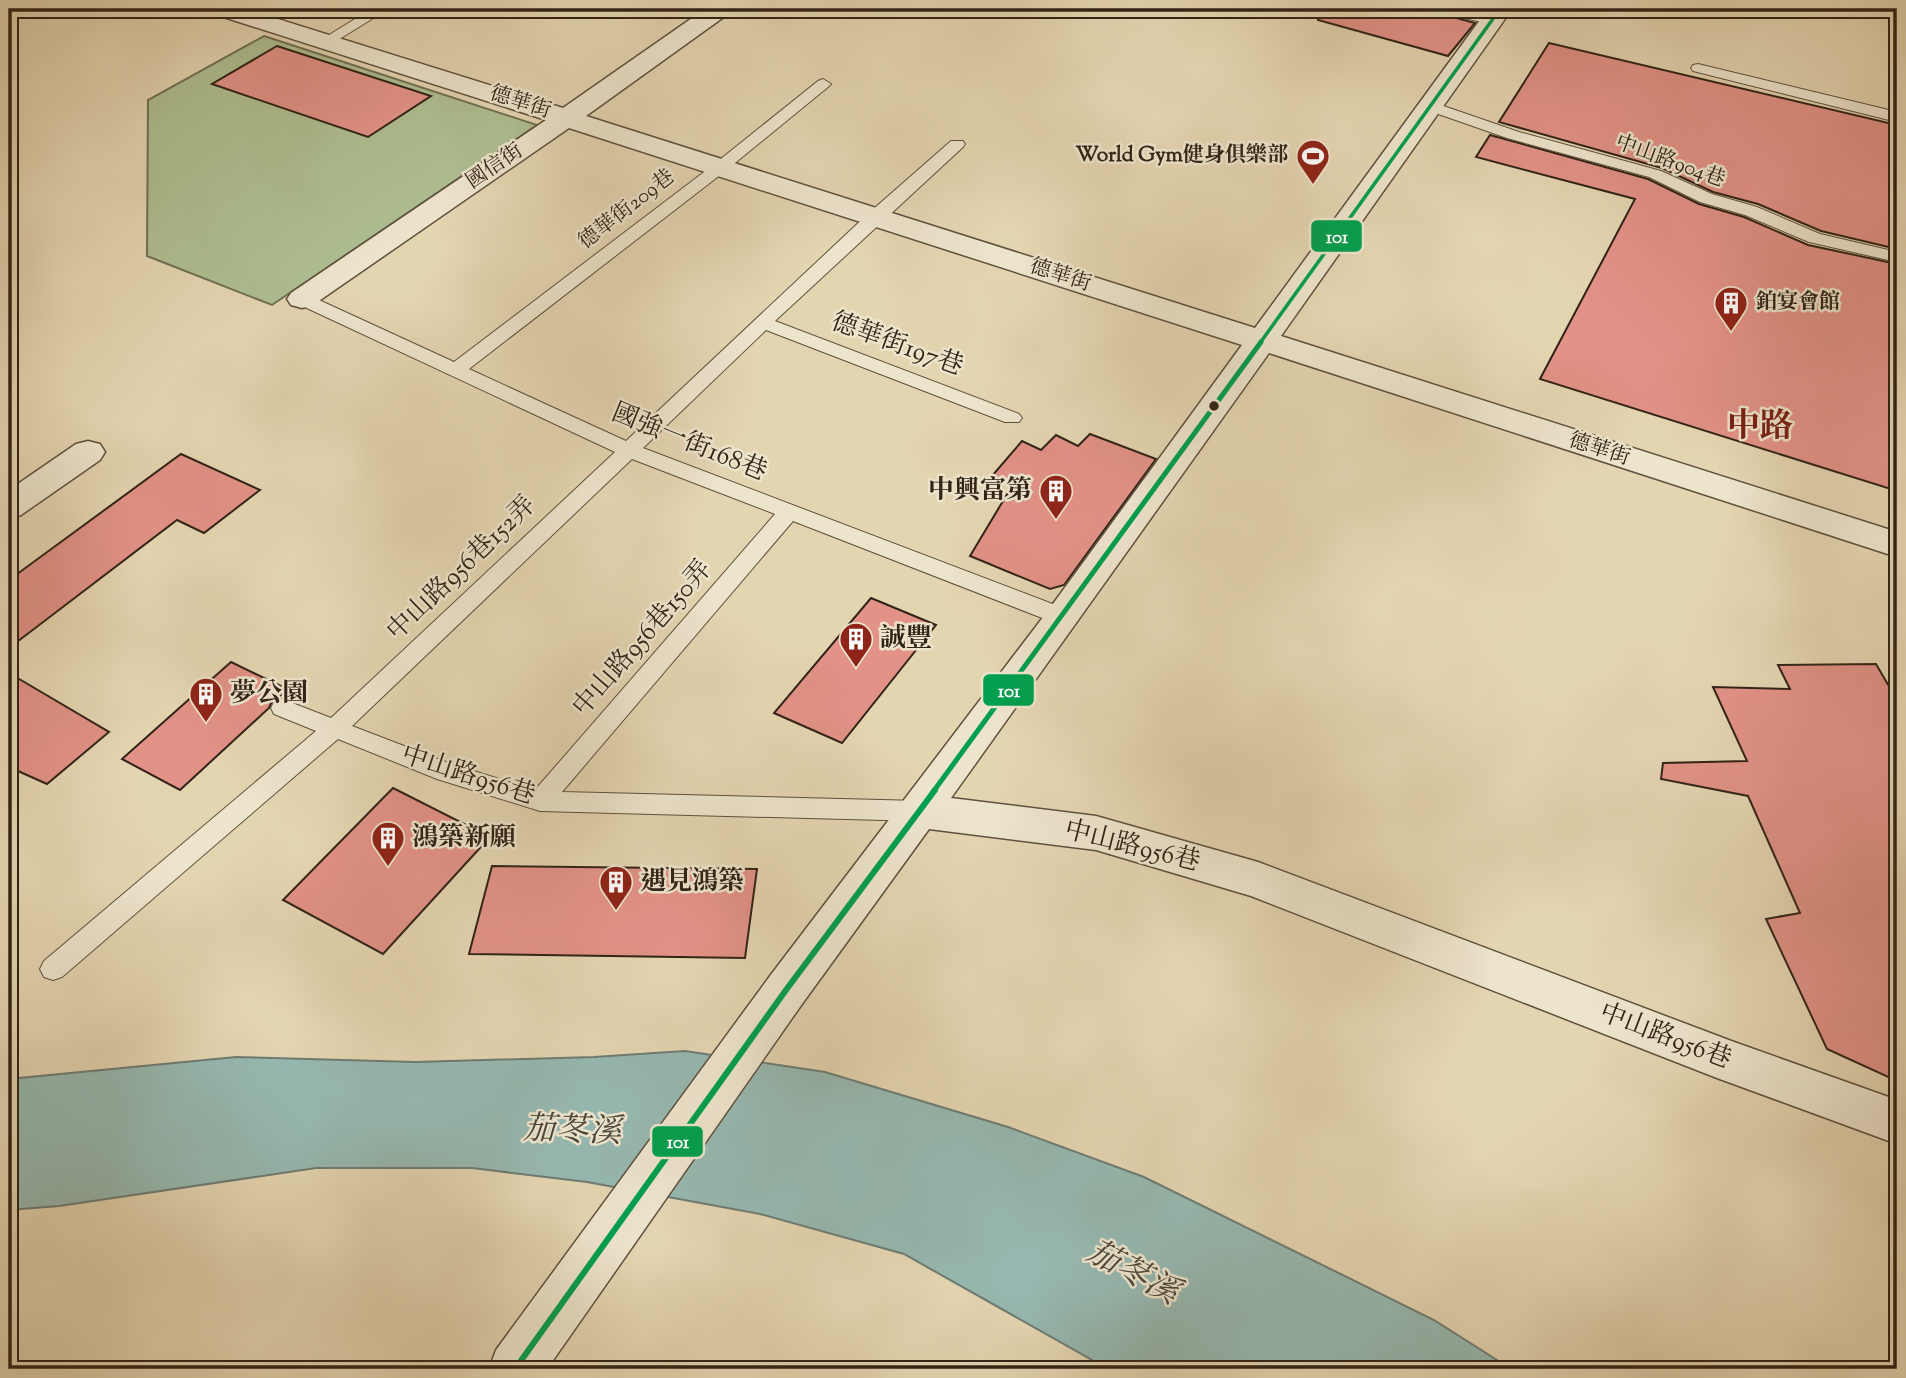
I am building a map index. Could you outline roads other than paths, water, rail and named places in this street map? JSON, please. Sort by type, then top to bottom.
[{"type":"street","name":"德華街","points":[[222,9],[327,40],[718,169],[876,216],[1897,545]]},
{"type":"street","name":"國信街","points":[[302,299],[720,9]]},
{"type":"street","points":[[526,1352],[786,990],[1063,617],[1495,15]]},
{"type":"street","points":[[9,507],[88,452]]},
{"type":"street","name":"中山路956巷","points":[[920,811],[1096,833],[1258,880],[1733,1063],[1897,1122]]},
{"type":"lane","points":[[327,40],[382,9]]},
{"type":"lane","points":[[1442,9],[1495,15]]},
{"type":"lane","points":[[1698,68],[1897,117]]},
{"type":"lane","name":"德華街209巷","points":[[456,370],[718,169],[823,84]]},
{"type":"lane","name":"中山路904巷","points":[[1429,106],[1513,135],[1654,174],[1706,198],[1751,211],[1815,238],[1897,257]]},
{"type":"lane","points":[[628,450],[876,216],[957,144]]},
{"type":"lane","name":"國強一街168巷","points":[[302,299],[628,450],[1063,617]]},
{"type":"lane","name":"德華街197巷","points":[[763,323],[1012,418]]},
{"type":"lane","name":"中山路956巷152弄","points":[[334,729],[628,450]]},
{"type":"lane","name":"中山路956巷150弄","points":[[540,801],[788,513]]},
{"type":"lane","name":"中山路956巷","points":[[282,708],[445,772],[540,801],[920,811]]},
{"type":"lane","points":[[53,969],[334,729]]},
{"type":"water","name":"茄苳溪","points":[[685,1051],[825,1072],[1008,1127],[1144,1177],[1434,1320],[1511,1369],[1108,1369],[904,1254],[760,1214],[587,1182],[472,1168],[316,1168],[59,1206],[9,1210],[9,1079],[236,1057],[415,1062],[594,1057]]},
{"type":"place","name":"World Gym健身俱樂部","points":[[1313,186]]},
{"type":"place","name":"鉑宴會館","points":[[1731,333]]},
{"type":"place","name":"中興富第","points":[[1056,521]]},
{"type":"place","name":"誠豐","points":[[856,669]]},
{"type":"place","name":"夢公園","points":[[206,724]]},
{"type":"place","name":"鴻築新願","points":[[388,868]]},
{"type":"place","name":"遇見鴻築","points":[[616,912]]},
{"type":"district","name":"中路","points":[[1760,428]]}]
